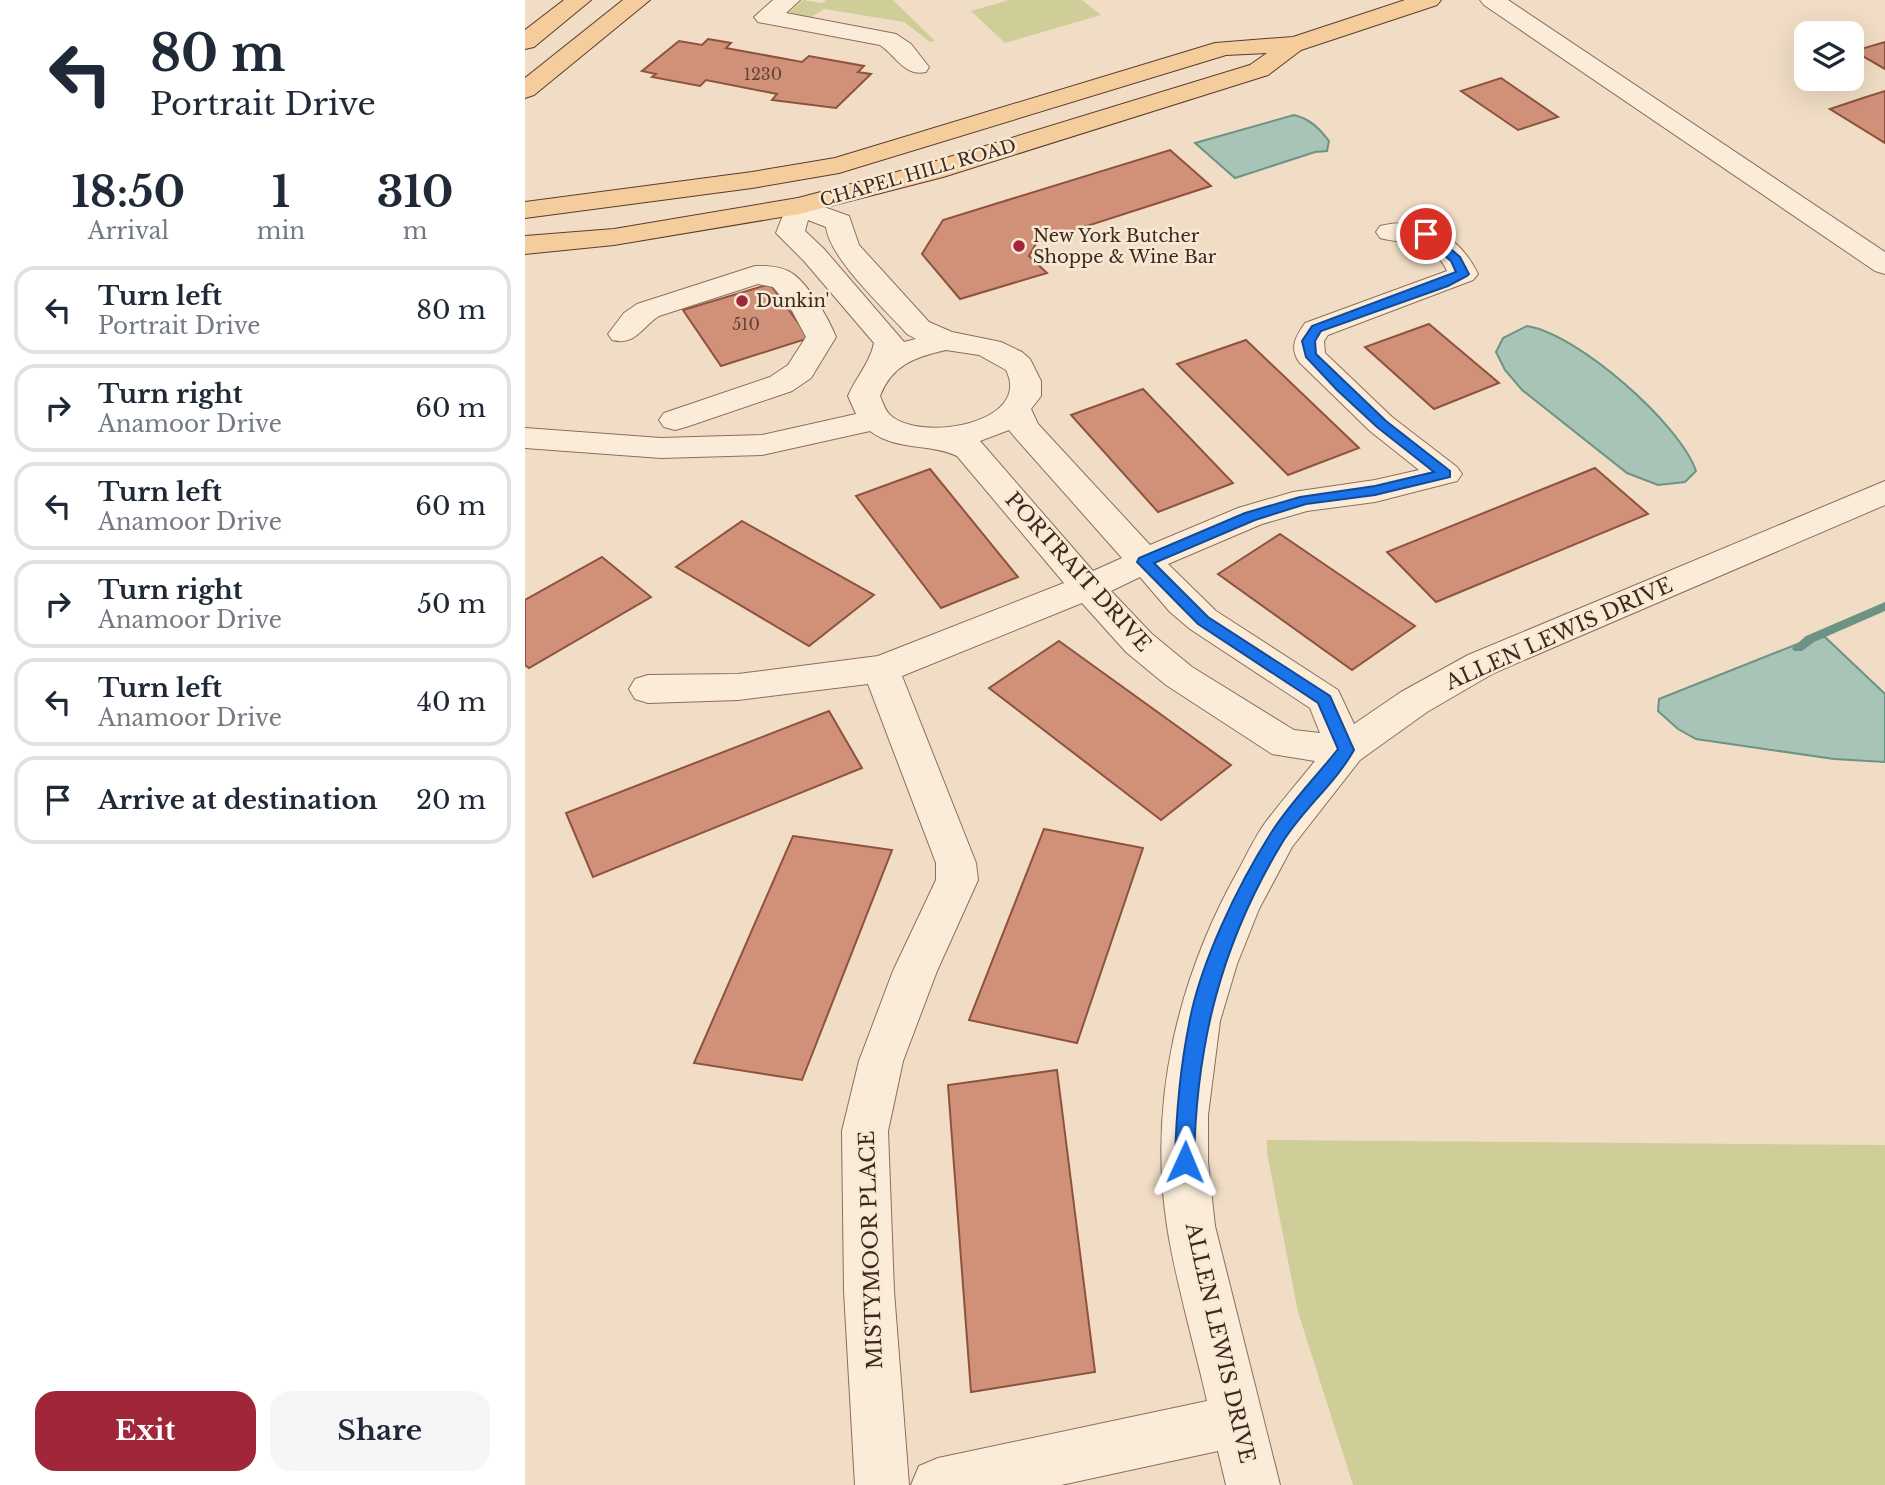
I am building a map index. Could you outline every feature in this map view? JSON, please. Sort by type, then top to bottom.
[{"type":"main road","points":[[525,42],[579,0]]},
{"type":"main road","points":[[525,90],[638,0]]},
{"type":"main road","name":"CHAPEL HILL ROAD","points":[[525,210],[753,180],[839,164],[1018,113],[1224,48],[1295,44],[1429,0]]},
{"type":"main road","name":"CHAPEL HILL ROAD","points":[[525,245],[614,237],[799,206],[933,171],[1259,70],[1295,44]]},
{"type":"main road","points":[[525,198],[585,203]]},
{"type":"street","points":[[788,0],[766,17],[887,39],[902,49],[917,67]]},
{"type":"street","points":[[1492,0],[1885,265]]},
{"type":"street","points":[[886,360],[890,342],[814,256],[790,233],[799,206],[839,222],[846,248],[918,328],[946,341]]},
{"type":"street","points":[[648,689],[738,687],[881,669],[1115,575],[1226,526],[1283,506],[1305,500],[1375,491],[1445,474],[1381,424],[1310,355],[1309,341],[1316,329],[1463,274],[1456,259],[1446,248],[1426,234],[1390,232]]},
{"type":"street","points":[[623,334],[635,319],[648,310],[762,275],[782,278],[819,327],[821,337],[793,378],[675,420]]},
{"type":"street","points":[[946,341],[981,344],[1014,361],[1024,374],[1025,396],[1009,416],[979,432],[948,439],[916,438],[889,429],[876,419],[864,396],[870,377],[886,360],[911,348],[946,341]]},
{"type":"street","name":"PORTRAIT DRIVE","points":[[948,439],[969,449],[1115,575],[1203,621],[1325,700],[1346,750],[1286,744],[1179,676],[1139,643],[1115,575],[1024,428],[1015,408]]},
{"type":"street","points":[[525,438],[661,448],[762,445],[876,419]]},
{"type":"street","name":"ALLEN LEWIS DRIVE","points":[[1253,1485],[1191,1226],[1185,1162],[1185,1115],[1198,1021],[1216,964],[1239,908],[1277,836],[1346,750],[1414,702],[1481,664],[1885,492]]},
{"type":"street","name":"MISTYMOOR PLACE","points":[[881,669],[956,863],[957,880],[915,971],[881,1060],[865,1131],[869,1291],[882,1485]]},
{"type":"street","points":[[938,1485],[1236,1421]]},
{"type":"shaded area","points":[[803,0],[822,3],[826,0],[893,0],[935,41],[930,42],[904,22],[824,9],[810,18],[789,12]]},
{"type":"shaded area","points":[[1009,0],[1082,0],[1101,15],[1005,43],[971,11]]},
{"type":"shaded area","points":[[1294,115],[1322,132],[1329,141],[1327,151],[1315,152],[1235,178],[1195,143]]},
{"type":"shaded area","points":[[1527,326],[1573,345],[1625,384],[1670,430],[1696,471],[1685,482],[1658,485],[1627,473],[1522,390],[1505,370],[1496,352],[1503,338]]},
{"type":"shaded area","points":[[1825,637],[1885,694],[1885,762],[1834,759],[1696,739],[1678,729],[1658,711],[1659,699],[1810,639]]},
{"type":"shaded area","points":[[1267,1140],[1885,1145],[1885,1485],[1353,1485],[1298,1312],[1267,1153]]},
{"type":"building","points":[[708,39],[731,43],[726,48],[802,62],[809,56],[864,66],[858,72],[871,74],[836,108],[772,100],[777,94],[706,80],[700,86],[652,77],[656,74],[642,71],[679,41],[702,45]]},
{"type":"building","points":[[1885,42],[1885,69],[1864,57],[1864,48]]},
{"type":"building","points":[[1501,78],[1558,117],[1518,130],[1461,91]]},
{"type":"building","points":[[1885,91],[1885,143],[1830,109],[1863,98]]},
{"type":"building","points":[[1170,150],[1211,186],[1037,242],[1029,256],[1047,273],[960,299],[922,254],[943,220]]},
{"type":"building","points":[[770,284],[809,338],[721,366],[683,310]]},
{"type":"building","points":[[1429,324],[1499,383],[1434,409],[1365,347]]},
{"type":"building","points":[[1246,340],[1359,448],[1288,475],[1177,364]]},
{"type":"building","points":[[1143,389],[1233,483],[1158,512],[1071,415]]},
{"type":"building","points":[[1595,468],[1648,514],[1436,602],[1387,552]]},
{"type":"building","points":[[930,469],[1018,577],[941,608],[856,496]]},
{"type":"building","points":[[742,521],[874,595],[809,646],[676,567]]},
{"type":"building","points":[[1280,534],[1415,626],[1352,670],[1218,574]]},
{"type":"building","points":[[602,557],[651,597],[529,668],[525,665],[525,600]]},
{"type":"building","points":[[1059,641],[1231,765],[1161,820],[989,688]]},
{"type":"building","points":[[829,711],[862,768],[593,877],[566,813]]},
{"type":"building","points":[[1044,829],[1143,848],[1077,1043],[969,1020]]},
{"type":"building","points":[[793,836],[892,850],[802,1080],[694,1063]]},
{"type":"building","points":[[1057,1070],[1095,1372],[971,1392],[948,1085]]},
{"type":"waterway","points":[[1798,648],[1810,639],[1885,606]]},
{"type":"place","name":"New York Butcher Shoppe & Wine Bar","points":[[1019,246]]},
{"type":"place","name":"Dunkin'","points":[[742,301]]},
{"type":"route","points":[[1185,1162],[1185,1115],[1198,1021],[1216,964],[1239,908],[1277,836],[1346,750],[1325,700],[1203,621],[1144,562],[1250,516],[1305,500],[1375,491],[1445,474],[1381,424],[1310,355],[1309,341],[1316,329],[1463,274],[1456,259],[1446,248],[1426,234]]}]
